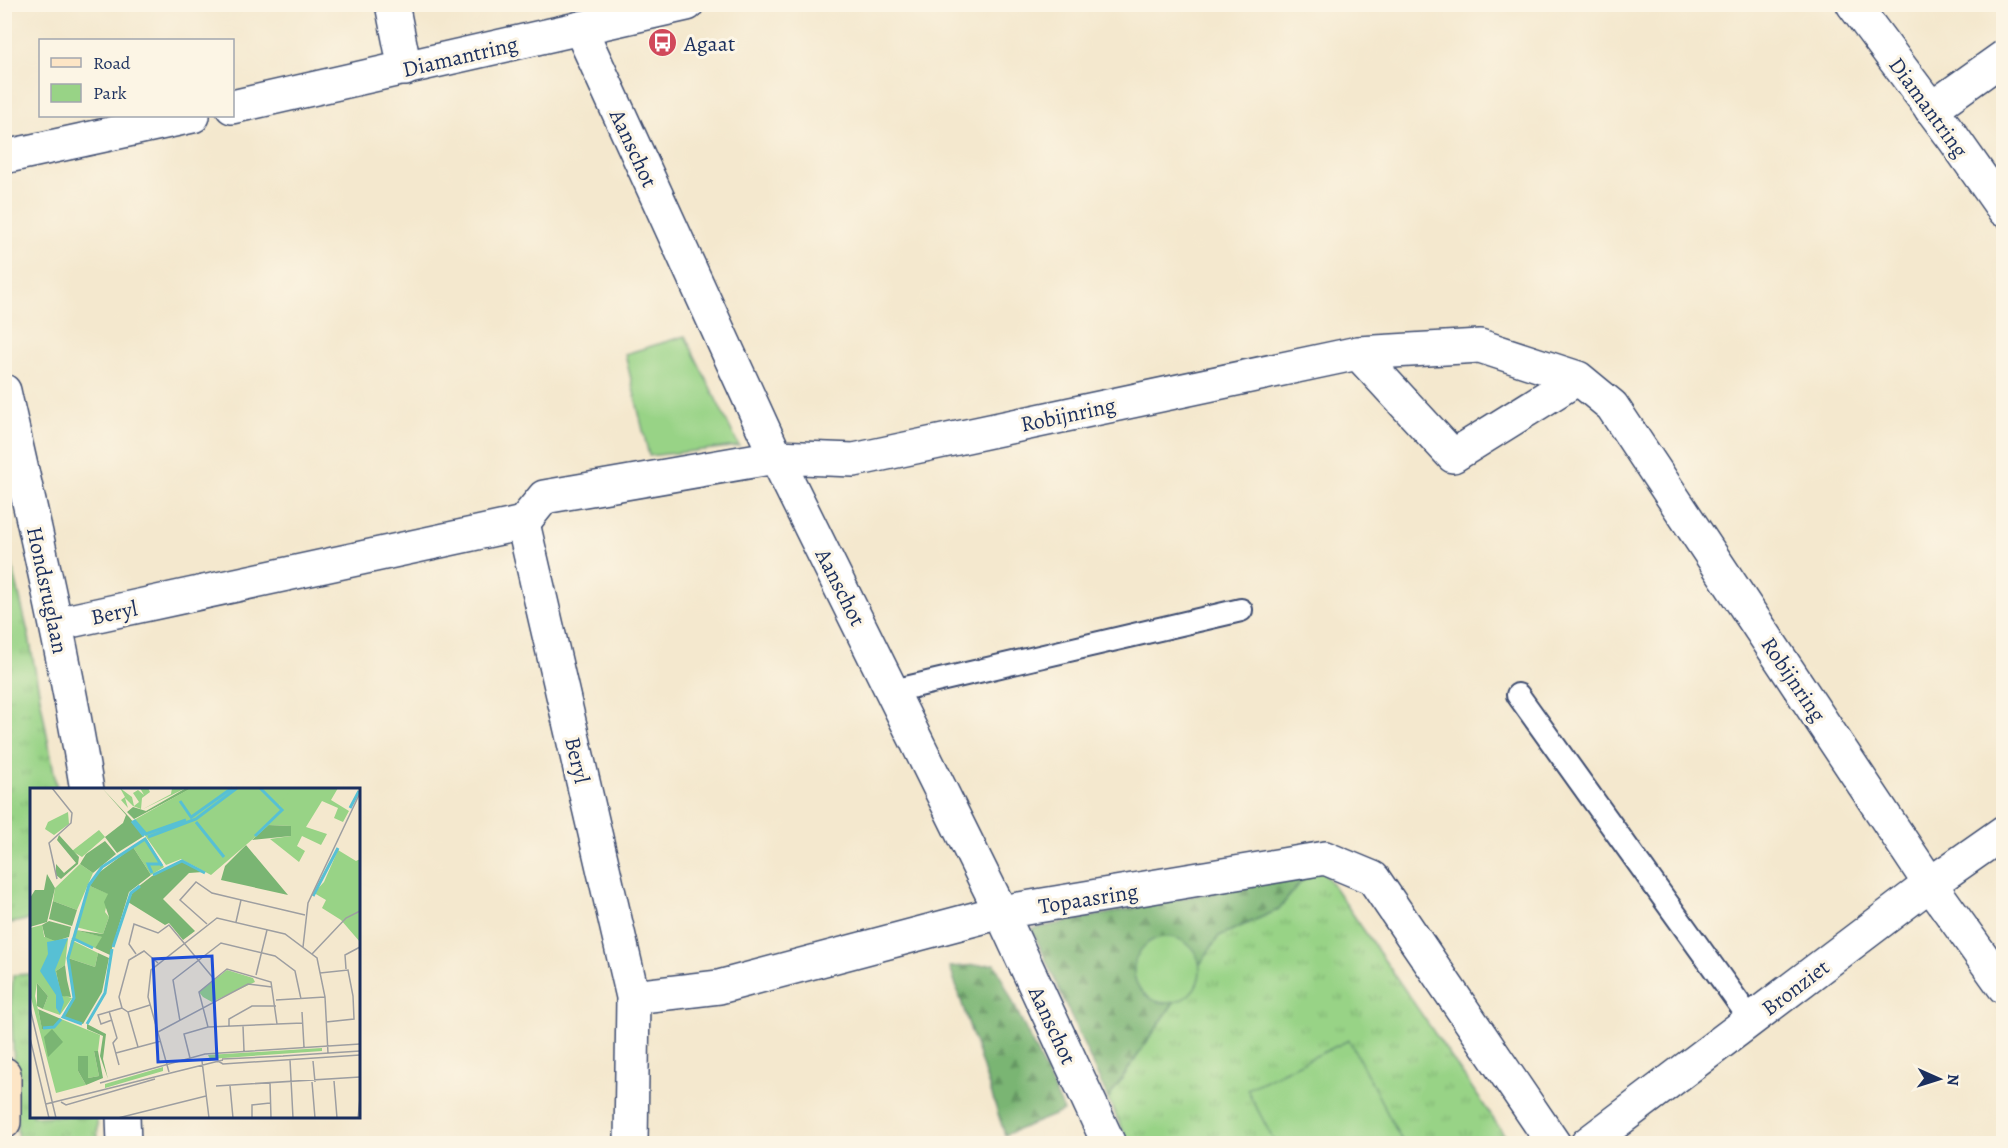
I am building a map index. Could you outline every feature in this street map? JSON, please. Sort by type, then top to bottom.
[{"type":"main road","points":[[4,1074],[4,1122]]},
{"type":"street","points":[[392,4],[405,69]]},
{"type":"street","name":"Diamantring","points":[[234,107],[687,4]]},
{"type":"street","name":"Diamantring","points":[[1853,4],[2004,210]]},
{"type":"street","name":"Aanschot","points":[[580,28],[776,456],[1001,912],[1109,1143]]},
{"type":"street","points":[[1931,109],[2004,57]]},
{"type":"street","points":[[4,157],[188,117]]},
{"type":"street","name":"Robijnring","points":[[776,456],[854,460],[1358,353],[1480,346],[1578,378],[1612,406],[1930,884],[2004,987]]},
{"type":"street","points":[[1358,353],[1453,456],[1578,378]]},
{"type":"street","name":"Hondsruglaan","points":[[4,391],[56,624],[87,788]]},
{"type":"street","points":[[523,523],[544,497],[776,456]]},
{"type":"street","name":"Beryl","points":[[56,624],[523,523],[633,997]]},
{"type":"street","name":"Bronziet","points":[[1587,1143],[1930,884],[2004,832]]},
{"type":"street","name":"Topaasring","points":[[633,997],[719,987],[1001,912],[1325,858],[1373,878],[1554,1143]]},
{"type":"street","points":[[631,1143],[633,997]]},
{"type":"street","points":[[123,1118],[124,1143]]},
{"type":"lane","points":[[893,691],[1241,610]]},
{"type":"lane","points":[[1518,695],[1751,1020]]},
{"type":"green space","points":[[685,336],[739,446],[649,456],[625,354]]},
{"type":"green space","points":[[4,530],[29,637],[57,788],[30,788],[30,919],[7,924],[4,906]]},
{"type":"green space","points":[[1317,862],[1510,1143],[1129,1143],[1108,1099],[1219,936],[1278,910]]},
{"type":"green space","points":[[1309,872],[1278,910],[1219,936],[1108,1099],[1032,929]]},
{"type":"green space","points":[[1167,937],[1180,940],[1190,947],[1197,957],[1200,970],[1197,983],[1190,993],[1180,1000],[1167,1003],[1154,1000],[1144,993],[1137,983],[1134,970],[1137,957],[1144,947],[1154,940]]},
{"type":"green space","points":[[995,964],[1064,1111],[1005,1135],[950,967]]},
{"type":"green space","points":[[30,974],[30,1118],[97,1118],[98,1143],[18,1143],[11,1006],[13,975]]},
{"type":"green space","points":[[1349,1040],[1403,1143],[1275,1143],[1247,1089]]},
{"type":"place","name":"Agaat","points":[[663,43]]}]
